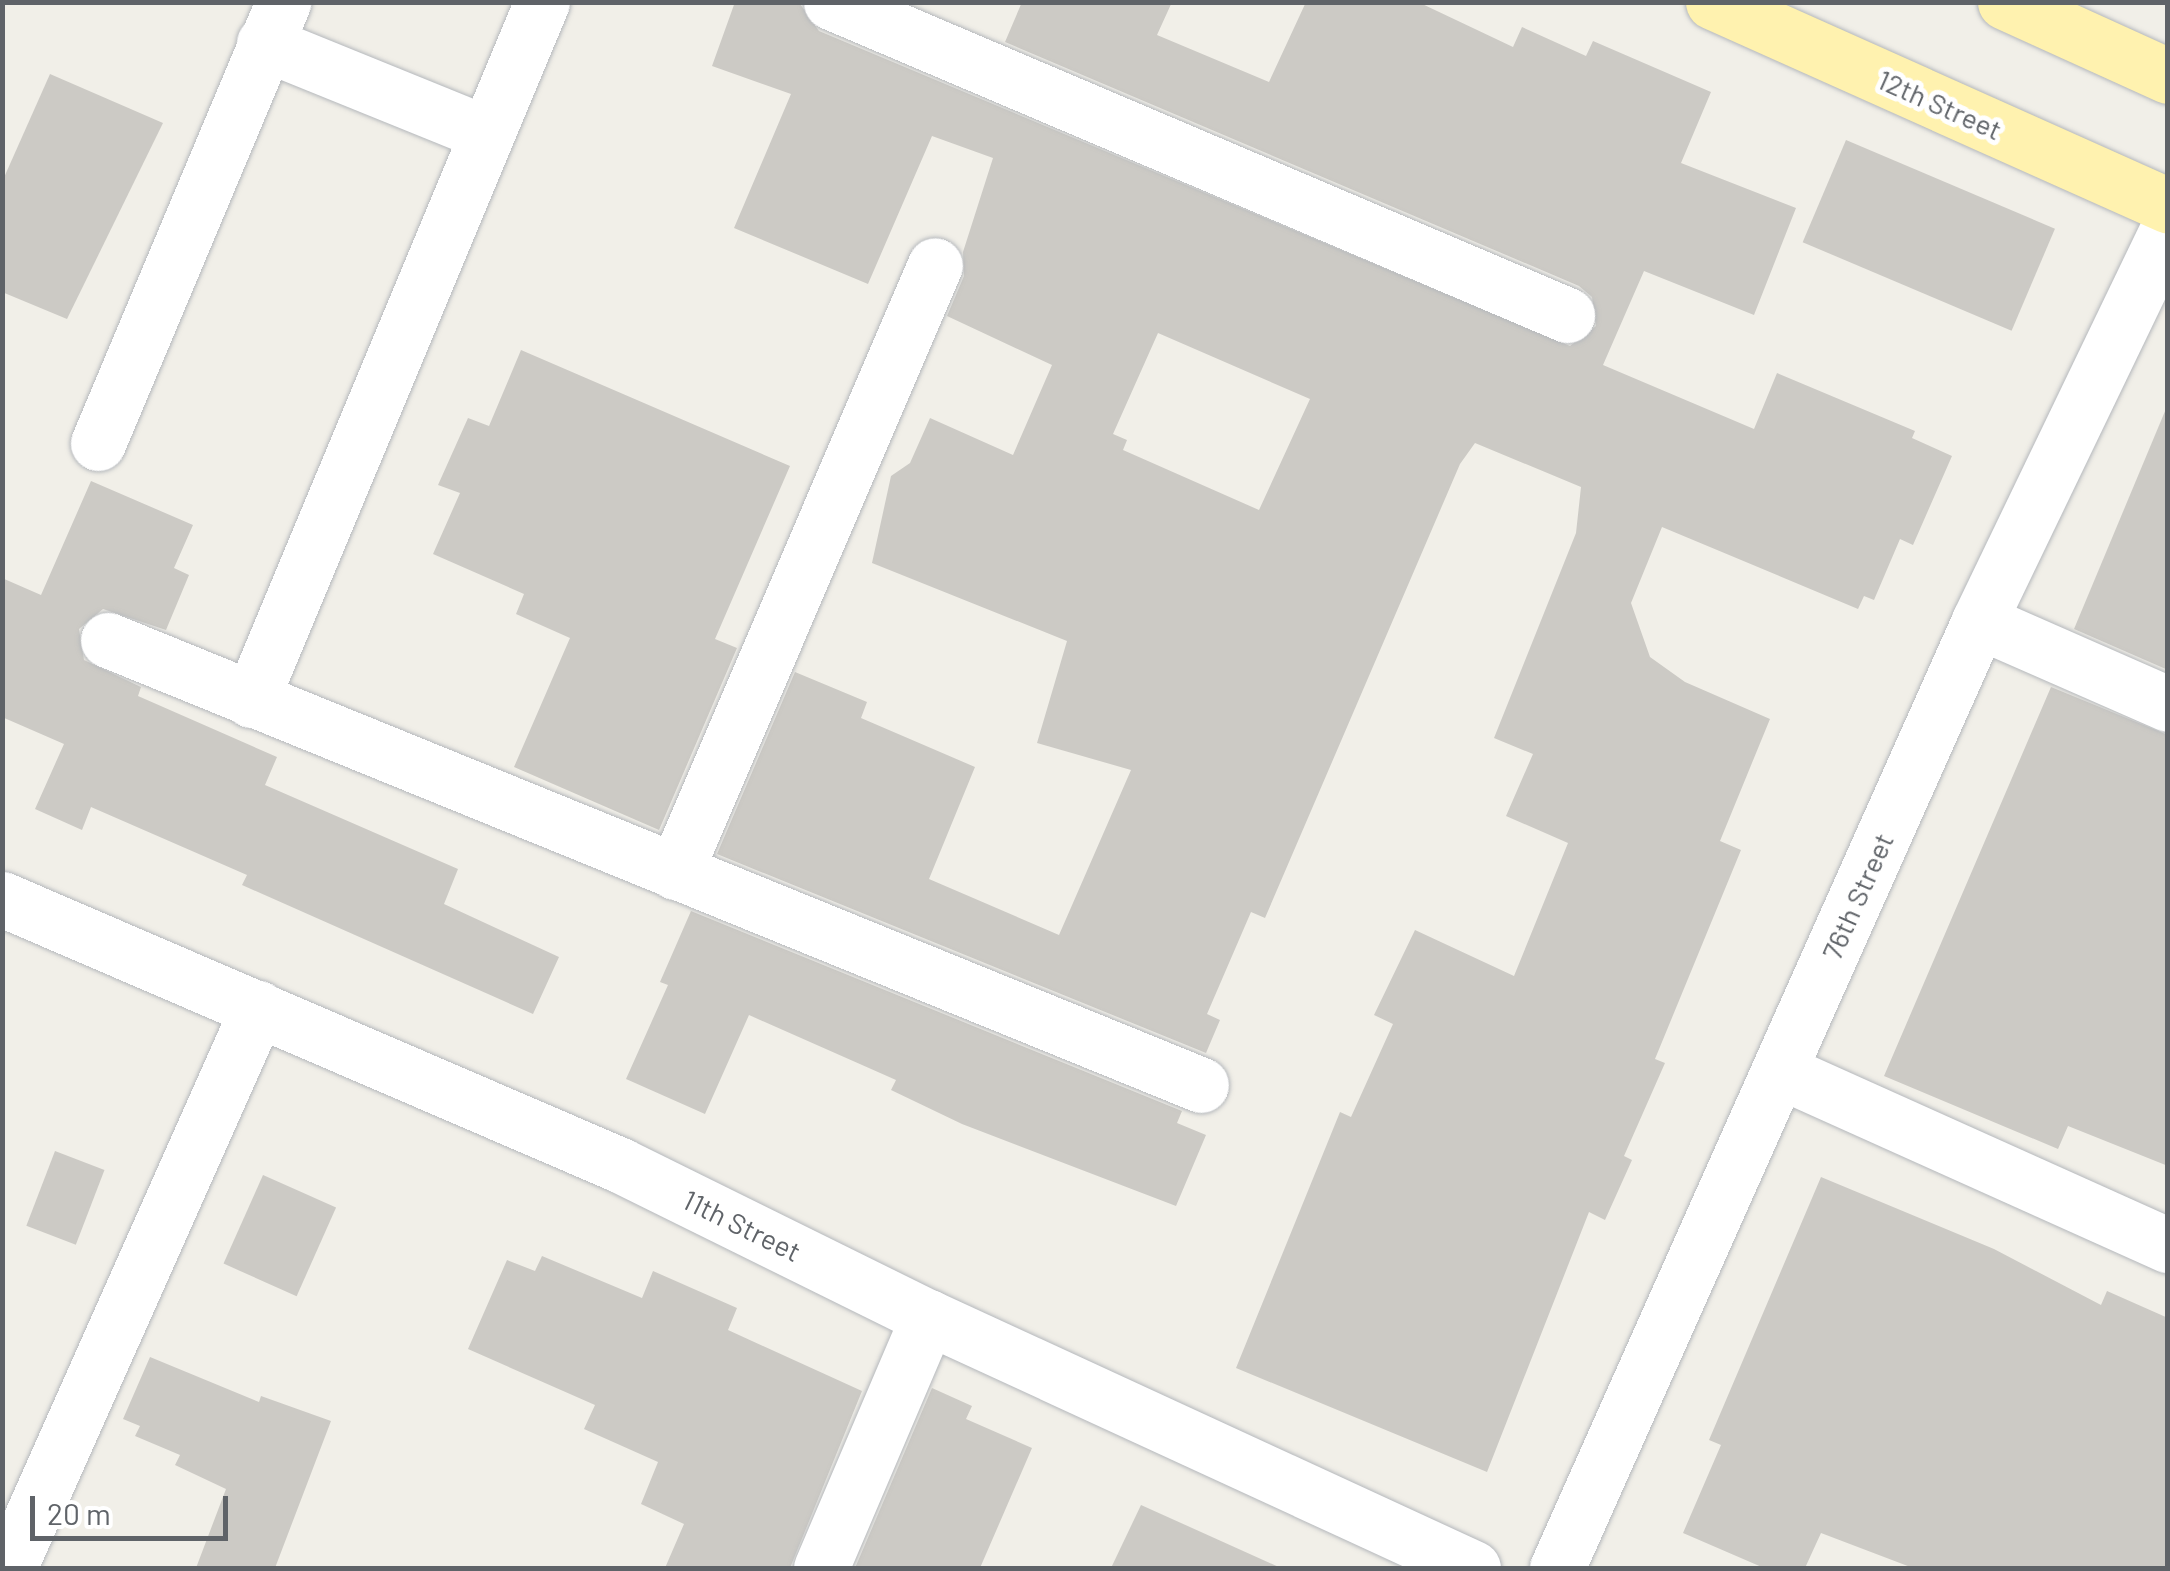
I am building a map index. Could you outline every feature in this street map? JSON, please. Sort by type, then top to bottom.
[{"type":"main road","name":"12th Street","points":[[1713,2],[2168,206]]},
{"type":"main road","points":[[2005,2],[2168,76]]},
{"type":"street","points":[[251,700],[542,2]]},
{"type":"street","points":[[831,2],[1567,315]]},
{"type":"street","points":[[98,443],[274,23],[486,133]]},
{"type":"street","name":"76th Street","points":[[1556,1568],[1978,621],[2168,229]]},
{"type":"street","points":[[675,872],[936,265]]},
{"type":"street","points":[[1978,621],[2168,704]]},
{"type":"street","points":[[108,640],[1201,1086]]},
{"type":"street","name":"11th Street","points":[[2,900],[620,1166],[928,1318],[1473,1568]]},
{"type":"street","points":[[9,1568],[258,1008]]},
{"type":"street","points":[[1780,1071],[2168,1245]]},
{"type":"street","points":[[822,1568],[928,1318]]},
{"type":"building","points":[[735,2],[800,4],[819,31],[1570,346],[1596,326],[1592,297],[1579,286],[1005,42],[1022,2],[1172,2],[1157,35],[1269,82],[1306,2],[1418,2],[1513,47],[1522,27],[1586,56],[1593,41],[1711,92],[1681,163],[1796,208],[1754,315],[1644,271],[1603,365],[1754,429],[1777,373],[1915,431],[1912,438],[1952,456],[1913,545],[1900,539],[1874,600],[1864,596],[1858,609],[1662,527],[1631,603],[1650,657],[1685,682],[1770,719],[1720,841],[1741,850],[1655,1059],[1665,1063],[1624,1156],[1632,1160],[1605,1220],[1589,1212],[1487,1472],[1236,1368],[1340,1112],[1351,1117],[1393,1024],[1374,1015],[1415,930],[1514,976],[1568,843],[1506,816],[1533,754],[1494,738],[1576,533],[1581,487],[1475,443],[1460,464],[1265,918],[1251,912],[1207,1014],[1220,1020],[1206,1053],[717,854],[795,672],[867,702],[861,718],[975,767],[929,879],[1059,935],[1131,770],[1037,743],[1067,641],[872,563],[891,476],[910,463],[930,418],[1013,455],[1052,365],[947,316],[964,276],[963,252],[993,158],[932,136],[868,284],[734,228],[791,94],[712,66]],"holes":[[[1158,333],[1310,399],[1259,510],[1123,450],[1127,440],[1113,434]]]},
{"type":"building","points":[[50,74],[163,123],[67,319],[2,292],[2,182]]},
{"type":"building","points":[[1846,140],[2055,229],[2012,331],[1803,242]]},
{"type":"building","points":[[521,350],[790,466],[715,639],[737,648],[659,830],[514,767],[570,638],[516,614],[524,594],[433,554],[460,493],[438,485],[468,418],[489,426]]},
{"type":"building","points":[[2168,404],[2168,670],[2074,629]]},
{"type":"building","points":[[91,481],[193,525],[174,568],[189,575],[166,630],[103,609],[79,629],[84,660],[141,687],[138,696],[277,757],[265,785],[458,869],[444,904],[559,957],[533,1014],[242,885],[247,875],[91,807],[82,830],[35,809],[64,744],[2,717],[2,578],[41,595]]},
{"type":"building","points":[[2051,687],[2168,735],[2168,1166],[2068,1126],[2058,1149],[1884,1076]]},
{"type":"building","points":[[691,911],[1182,1111],[1177,1123],[1206,1135],[1176,1206],[962,1124],[891,1090],[896,1080],[749,1015],[705,1114],[626,1079],[668,985],[660,982]]},
{"type":"building","points":[[55,1151],[104,1170],[76,1245],[26,1226]]},
{"type":"building","points":[[263,1175],[336,1208],[297,1296],[224,1264]]},
{"type":"building","points":[[1821,1177],[1994,1249],[2101,1305],[2107,1291],[2168,1318],[2168,1568],[1913,1568],[1821,1533],[1805,1568],[1764,1568],[1683,1533],[1721,1445],[1709,1440]]},
{"type":"building","points":[[542,1256],[642,1298],[653,1271],[737,1308],[728,1330],[862,1391],[790,1568],[665,1568],[684,1524],[641,1504],[658,1462],[584,1429],[595,1405],[468,1349],[507,1260],[535,1271]]},
{"type":"building","points":[[150,1357],[259,1402],[261,1396],[331,1421],[275,1568],[196,1568],[226,1489],[175,1465],[180,1455],[135,1436],[140,1426],[123,1419]]},
{"type":"building","points":[[932,1388],[972,1406],[966,1419],[1032,1448],[980,1568],[855,1568]]},
{"type":"building","points":[[1141,1505],[1281,1568],[1111,1568]]}]
